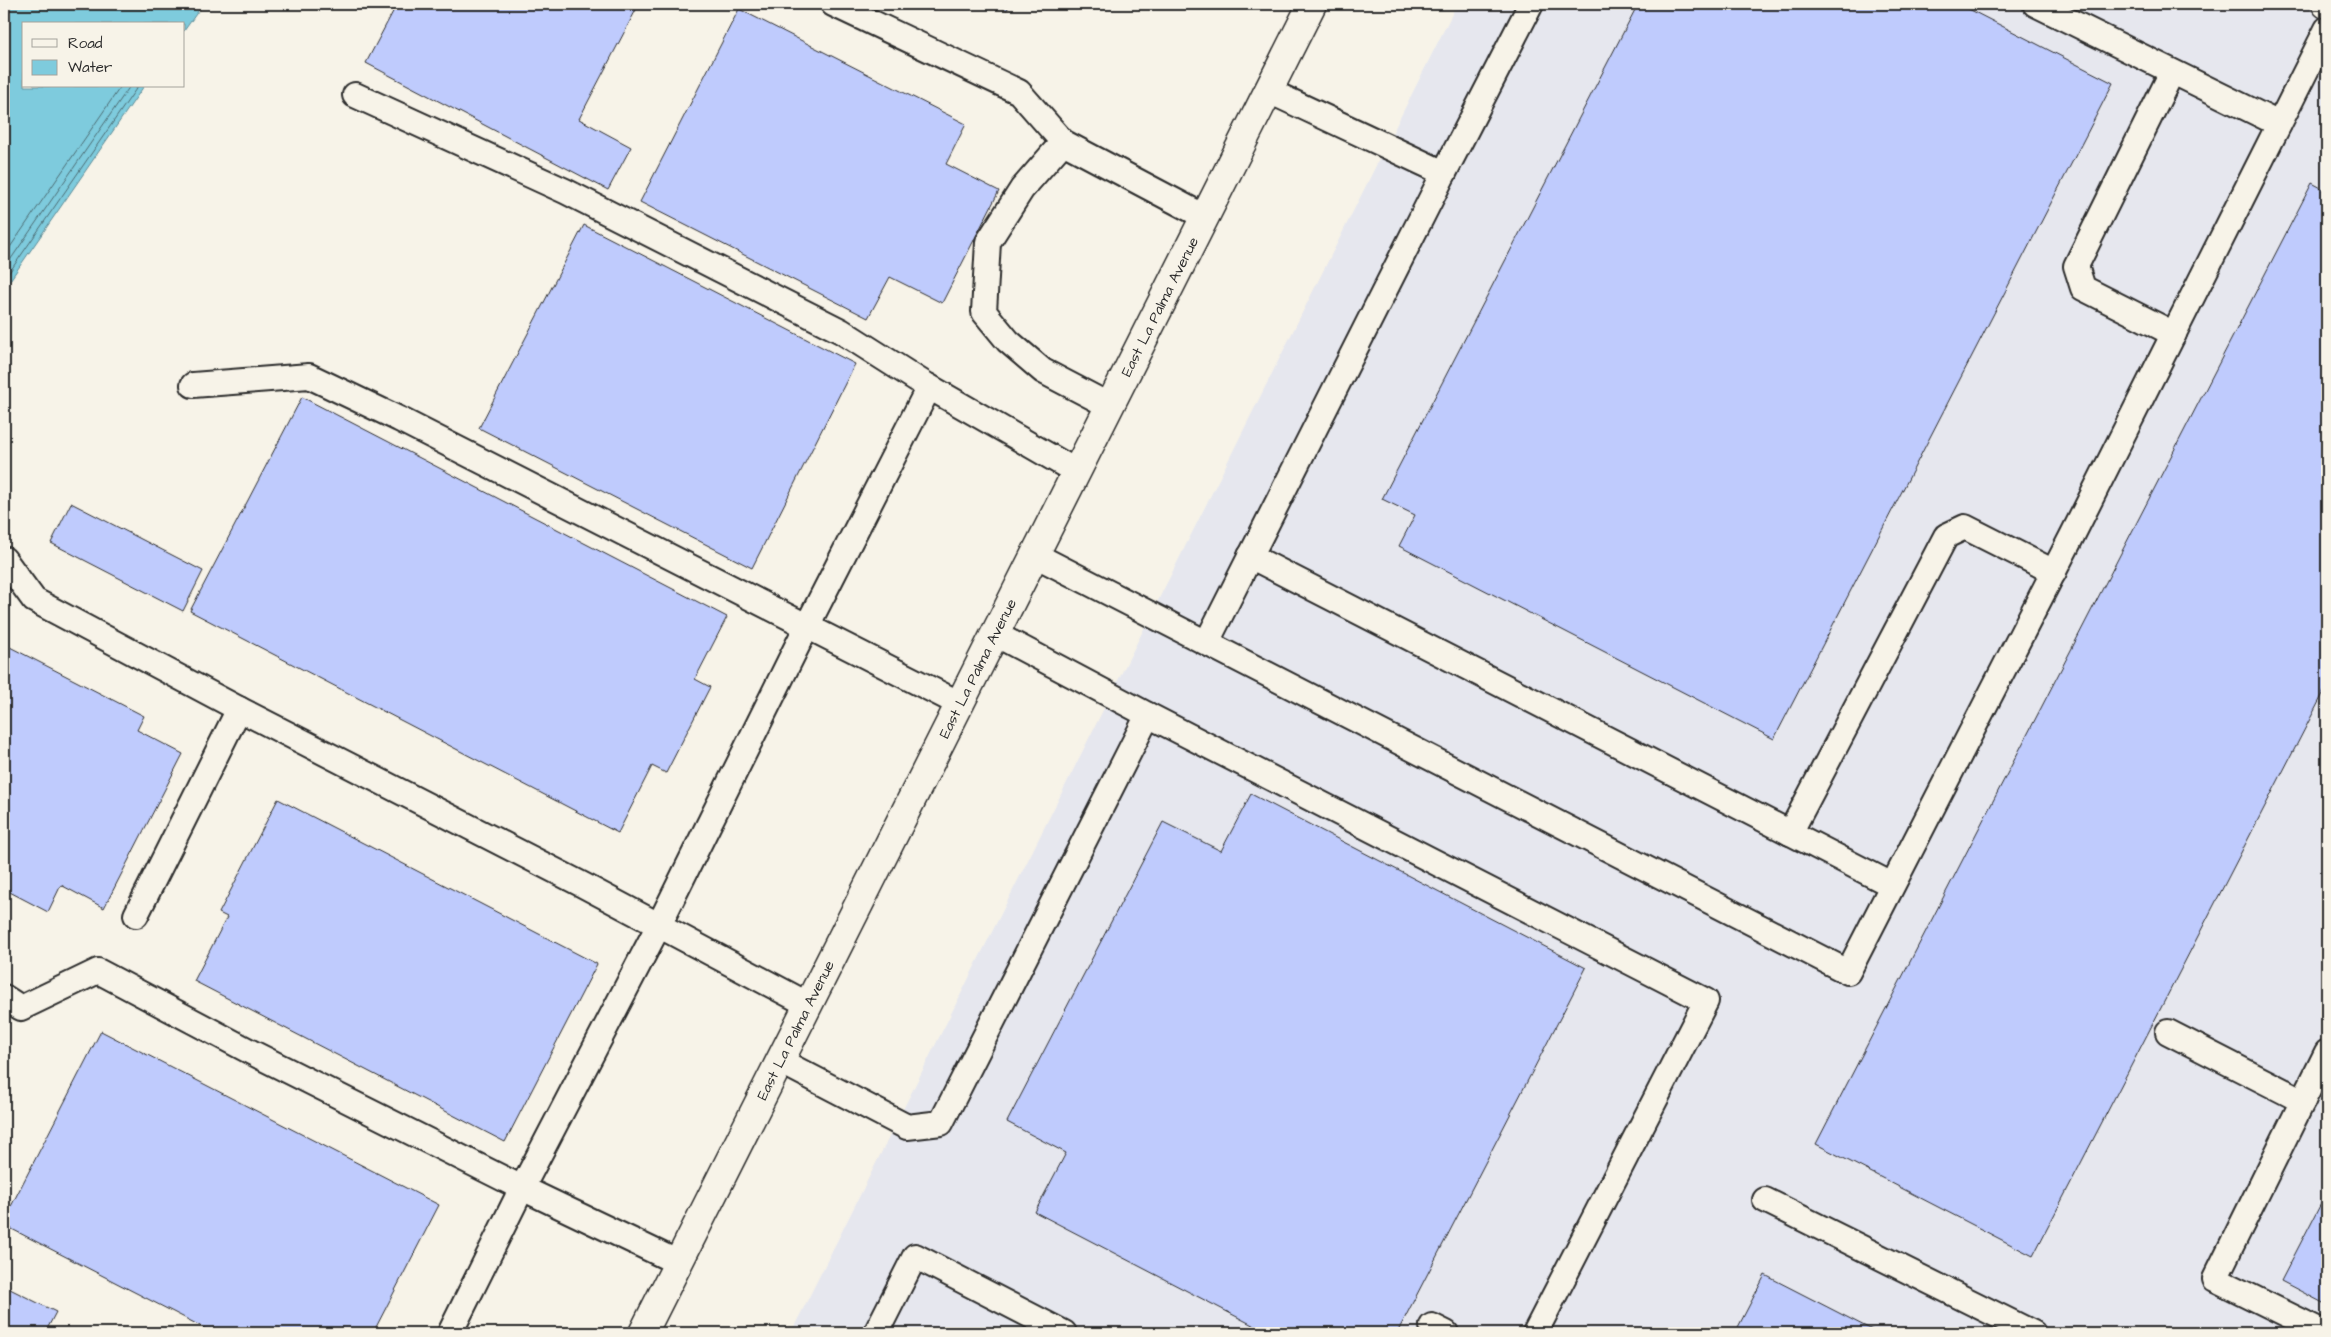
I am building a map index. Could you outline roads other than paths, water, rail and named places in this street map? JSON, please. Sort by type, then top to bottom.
[{"type":"main road","name":"East La Palma Avenue","points":[[644,1333],[1312,4]]},
{"type":"lane","points":[[834,4],[1019,92],[1063,142],[1205,216]]},
{"type":"lane","points":[[1207,642],[1531,4]]},
{"type":"lane","points":[[2035,4],[2279,124]]},
{"type":"lane","points":[[1035,554],[1848,972],[2054,572],[2327,29]]},
{"type":"lane","points":[[2172,72],[2076,266],[2083,288],[2174,334]]},
{"type":"lane","points":[[1268,91],[1444,173]]},
{"type":"lane","points":[[355,95],[565,191],[817,318],[841,331],[929,387],[1077,472]]},
{"type":"lane","points":[[1063,142],[1022,189],[988,242],[984,312],[1008,341],[1043,371],[1110,406]]},
{"type":"lane","points":[[194,385],[309,376],[399,419],[960,704]]},
{"type":"lane","points":[[450,1333],[522,1188],[660,925],[929,387]]},
{"type":"lane","points":[[1790,833],[1946,536],[1965,527],[2054,572]]},
{"type":"lane","points":[[1250,556],[1892,885]]},
{"type":"lane","points":[[4,560],[34,600],[239,709],[660,925],[808,1005]]},
{"type":"lane","points":[[995,634],[1148,715],[1706,1001],[1535,1333]]},
{"type":"lane","points":[[136,915],[239,709]]},
{"type":"lane","points":[[780,1061],[907,1127],[941,1123],[1148,715]]},
{"type":"lane","points":[[4,997],[21,1008],[98,971],[251,1052],[522,1188],[679,1262]]},
{"type":"lane","points":[[2168,1032],[2303,1101]]},
{"type":"lane","points":[[2325,1333],[2215,1279],[2327,1052]]},
{"type":"lane","points":[[1765,1200],[2033,1333]]},
{"type":"lane","points":[[876,1333],[915,1256],[1064,1333]]},
{"type":"water","points":[[4,4],[203,4],[185,30],[185,22],[22,22],[22,88],[143,88],[4,289]]}]
